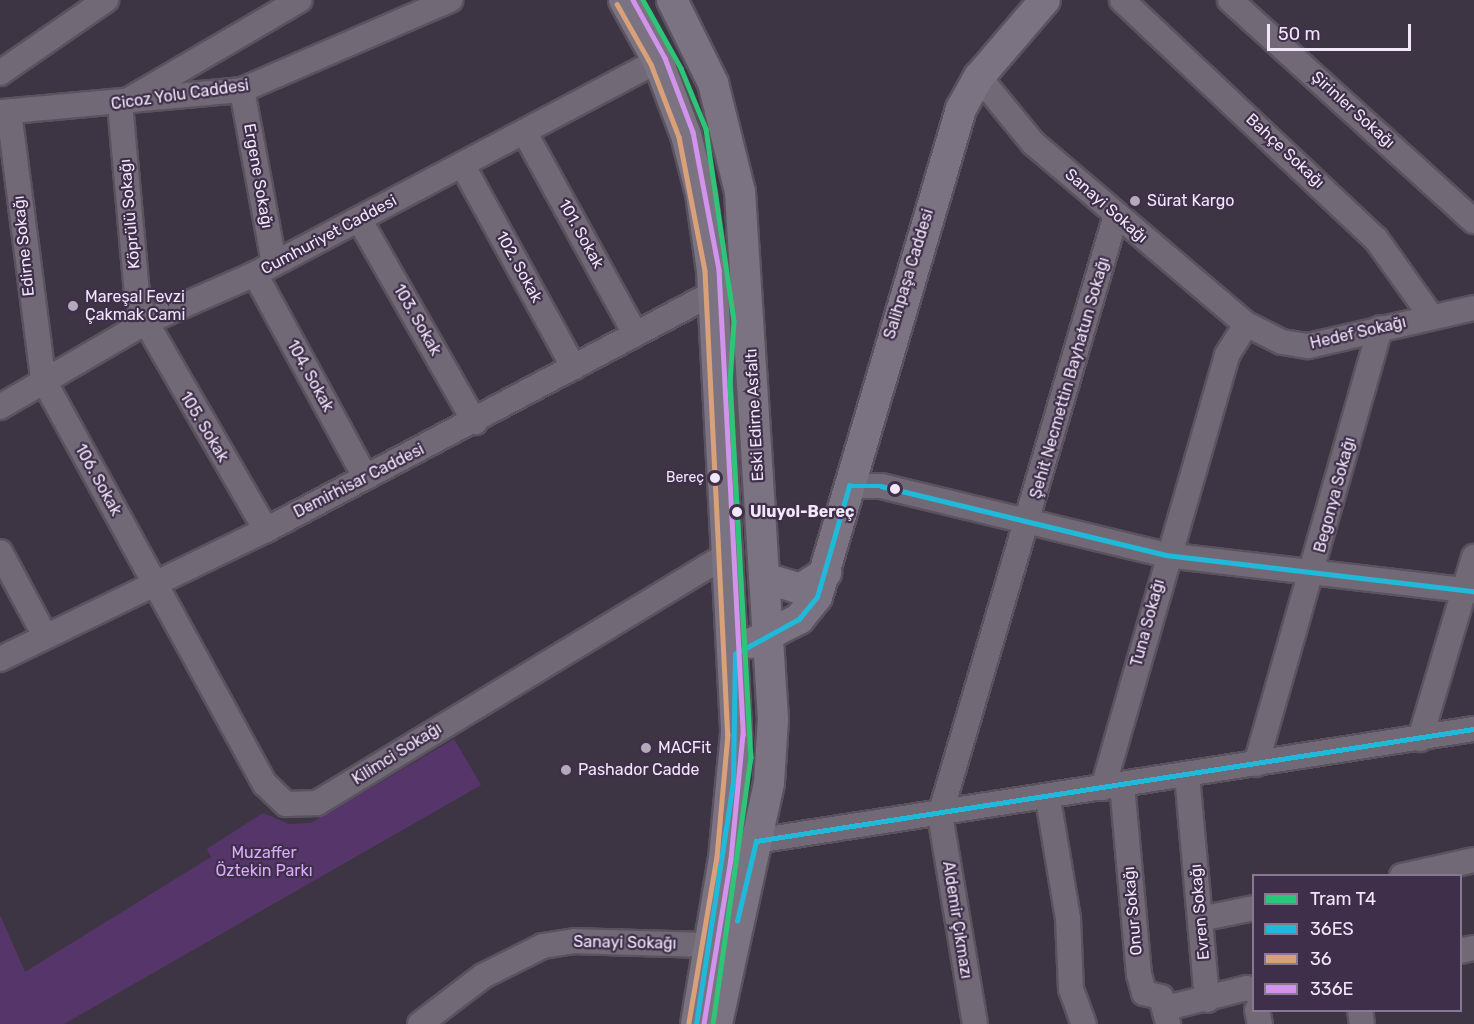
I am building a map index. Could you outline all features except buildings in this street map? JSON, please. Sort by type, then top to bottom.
[{"type":"main road","name":"Eski Edirne Asfaltı","points":[[624,0],[658,61],[696,172],[713,293],[735,654],[733,781],[711,945],[696,1024]]},
{"type":"main road","name":"Eski Edirne Asfaltı","points":[[672,0],[722,113],[744,222],[769,635],[773,753],[717,1024]]},
{"type":"main road","name":"Salihpaşa Caddesi","points":[[735,654],[806,612],[825,573],[961,109],[979,77],[1045,0]]},
{"type":"main road","points":[[658,61],[684,63],[722,113]]},
{"type":"main road","points":[[765,578],[800,589],[825,573]]},
{"type":"street","points":[[0,73],[106,0]]},
{"type":"street","points":[[120,105],[300,0]]},
{"type":"street","name":"Cicoz Yolu Caddesi","points":[[5,112],[120,105],[242,90],[450,0]]},
{"type":"street","name":"Bahçe Sokağı","points":[[1122,0],[1376,239],[1431,316]]},
{"type":"street","name":"Şirinler Sokağı","points":[[1230,0],[1474,221]]},
{"type":"street","name":"Cumhuriyet Caddesi","points":[[0,407],[43,379],[146,322],[264,268],[526,135],[658,61]]},
{"type":"street","name":"Sanayi Sokağı","points":[[979,77],[1008,120],[1116,215],[1246,324]]},
{"type":"street","name":"Ergene Sokağı","points":[[242,90],[264,268]]},
{"type":"street","name":"Köprülü Sokağı","points":[[120,105],[137,294],[146,322]]},
{"type":"street","name":"Edirne Sokağı","points":[[5,112],[43,379]]},
{"type":"street","name":"101. Sokak","points":[[526,135],[635,333]]},
{"type":"street","name":"102. Sokak","points":[[463,166],[574,368]]},
{"type":"street","name":"Şehit Necmettin Bayhatun Sokağı","points":[[940,815],[1029,522],[1116,215]]},
{"type":"street","name":"103. Sokak","points":[[359,219],[475,422]]},
{"type":"street","name":"104. Sokak","points":[[264,268],[365,477]]},
{"type":"street","name":"Demirhisar Caddesi","points":[[0,659],[153,581],[266,530],[475,422],[635,333],[713,293]]},
{"type":"street","name":"Hedef Sokağı","points":[[1246,324],[1282,342],[1308,346],[1474,308]]},
{"type":"street","name":"105. Sokak","points":[[146,322],[266,530]]},
{"type":"street","name":"Tuna Sokağı","points":[[1112,786],[1166,555],[1227,355],[1246,324]]},
{"type":"street","name":"Begonya Sokağı","points":[[1256,764],[1314,574],[1380,328]]},
{"type":"street","name":"106. Sokak","points":[[43,379],[153,581]]},
{"type":"street","points":[[849,486],[881,486],[1166,555],[1469,592]]},
{"type":"street","points":[[0,552],[45,636]]},
{"type":"street","name":"Kilimci Sokağı","points":[[153,581],[265,784],[286,804],[301,808],[730,553]]},
{"type":"street","points":[[1420,739],[1469,592],[1474,556]]},
{"type":"street","points":[[756,841],[1048,799],[1112,786],[1474,729]]},
{"type":"street","name":"Evren Sokağı","points":[[1187,775],[1207,1000]]},
{"type":"street","name":"Onur Sokağı","points":[[1112,786],[1138,974],[1144,993],[1161,997],[1167,1016]]},
{"type":"street","points":[[1048,799],[1068,918],[1071,989],[1084,1024]]},
{"type":"street","name":"Aldemir Çıkmazı","points":[[940,815],[975,1024]]},
{"type":"street","points":[[1411,874],[1474,860]]},
{"type":"street","points":[[1200,919],[1252,908]]},
{"type":"street","name":"Sanayi Sokağı","points":[[420,1024],[483,976],[543,946],[575,941],[711,945]]},
{"type":"street","points":[[1167,1016],[1207,1000],[1247,988],[1252,990]]},
{"type":"green space","name":"Muzaffer Öztekin Parkı","points":[[454,739],[481,785],[64,1024],[0,1024],[0,915],[25,972],[211,857],[207,849],[263,813],[289,824],[311,823]]},
{"type":"tram line","name":"T4","points":[[643,0],[681,68],[706,129],[734,321],[730,383],[751,757],[713,1024]]},
{"type":"transit line","name":"336E","points":[[633,0],[665,58],[693,132],[719,270],[743,734],[731,859],[704,1024]]},
{"type":"transit line","name":"36","points":[[617,4],[651,64],[679,137],[705,271],[728,734],[717,857],[689,1023]]},
{"type":"transit line","name":"36ES","points":[[696,1024],[733,781],[735,654],[799,619],[817,597],[849,486],[881,486],[1166,555],[1474,591]]},
{"type":"transit line","name":"36ES","points":[[737,921],[756,841],[1474,729]]},
{"type":"place","name":"Sürat Kargo","points":[[1135,201]]},
{"type":"place","name":"Mareşal Fevzi Çakmak Cami","points":[[73,306]]},
{"type":"place","name":"Bereç","points":[[715,478]]},
{"type":"place","name":"Uluyol-Bereç","points":[[737,512]]},
{"type":"place","name":"MACFit","points":[[646,748]]},
{"type":"place","name":"Pashador Cadde","points":[[566,770]]}]
